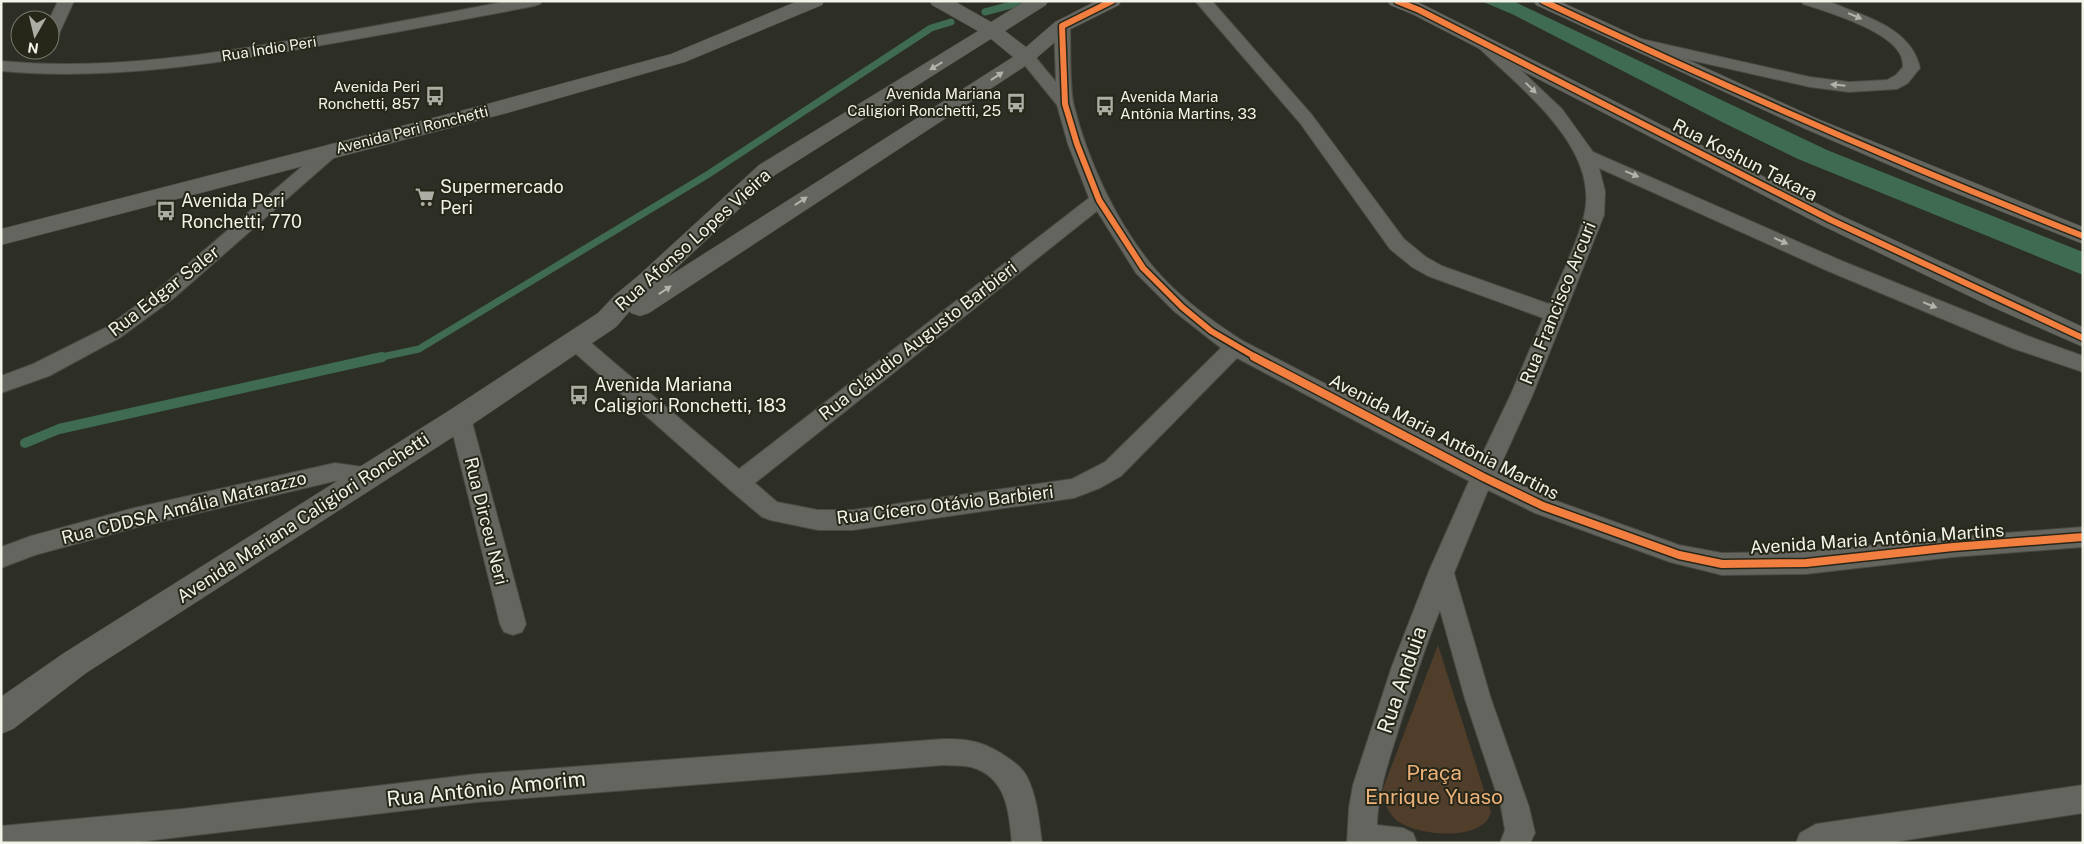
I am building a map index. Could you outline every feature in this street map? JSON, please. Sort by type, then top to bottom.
[{"type":"main road","name":"Avenida Peri Ronchetti","points":[[1,237],[499,108],[678,58],[815,1]]},
{"type":"main road","name":"Avenida Maria Antônia Martins","points":[[939,1],[993,31],[1026,56]]},
{"type":"main road","name":"Rua Afonso Lopes Vieira","points":[[606,320],[636,310],[889,119],[993,31],[1039,1]]},
{"type":"main road","points":[[1043,1],[1062,26],[1112,1]]},
{"type":"main road","name":"Rua Koshun Takara","points":[[1397,1],[1418,5],[1483,43],[1792,201],[1912,260],[2083,338]]},
{"type":"main road","points":[[1544,1],[1760,101],[1944,181],[2083,236]]},
{"type":"main road","name":"Rua Afonso Lopes Vieira","points":[[606,320],[624,301],[647,282],[767,170],[889,119],[1026,56],[1062,26]]},
{"type":"main road","name":"Avenida Mariana Caligiori Ronchetti","points":[[1,718],[75,663],[460,418],[606,320]]},
{"type":"street","points":[[60,14],[66,1]]},
{"type":"street","points":[[435,20],[437,1]]},
{"type":"street","name":"Rua Índio Peri","points":[[1,66],[34,70],[72,71],[142,67],[296,45],[534,1]]},
{"type":"street","points":[[1204,1],[1306,119],[1397,244],[1419,262],[1435,271],[1555,314]]},
{"type":"street","points":[[1635,43],[1810,82],[1850,87],[1891,85],[1902,79],[1912,68],[1913,60],[1886,32],[1849,14],[1809,1]]},
{"type":"street","name":"Avenida Maria Antônia Martins","points":[[1062,26],[1065,104],[1077,144],[1099,200],[1143,268],[1182,307],[1211,331],[1235,347],[1484,477],[1543,506],[1599,527],[1679,555],[1722,564],[1806,564],[1953,547],[2083,537]]},
{"type":"street","name":"Rua Francisco Arcuri","points":[[1483,43],[1556,113],[1587,156],[1596,191],[1594,214],[1578,258],[1522,394],[1484,477]]},
{"type":"street","name":"Avenida Maria Antônia Martins","points":[[1026,56],[1065,104]]},
{"type":"street","points":[[34,70],[39,60]]},
{"type":"street","name":"Rua Edgar Saler","points":[[1,386],[42,370],[114,332],[167,293],[332,150]]},
{"type":"street","points":[[1587,156],[1853,274],[2020,342],[2083,364]]},
{"type":"street","name":"Rua Cláudio Augusto Barbieri","points":[[738,482],[1099,200]]},
{"type":"street","name":"Rua Cícero Otávio Barbieri","points":[[575,341],[770,510],[818,520],[862,519],[1074,488],[1092,481],[1114,469],[1235,347]]},
{"type":"street","name":"Rua Dirceu Neri","points":[[460,418],[513,624]]},
{"type":"street","name":"Rua CDDSA Amália Matarazzo","points":[[1,558],[31,546],[134,518],[335,472],[369,476]]},
{"type":"street","name":"Rua Anduia","points":[[1403,843],[1362,841],[1367,784],[1404,666],[1467,508],[1484,477]]},
{"type":"street","name":"Rua Anduia","points":[[1441,571],[1478,699],[1515,807],[1520,833],[1514,843]]},
{"type":"street","name":"Rua Antônio Amorim","points":[[1,841],[182,823],[477,788],[944,752],[973,754],[996,765],[1015,783],[1024,816],[1027,843]]},
{"type":"street","points":[[1810,843],[1816,839],[2083,799]]},
{"type":"green space","name":"Praça Enrique Yuaso","points":[[1438,645],[1491,812],[1486,822],[1476,829],[1447,834],[1404,825],[1393,817],[1380,796]]},
{"type":"shaded area","points":[[1481,1],[1513,1],[1827,150],[2083,252],[2083,275],[1798,159],[1514,15]]},
{"type":"waterway","points":[[985,12],[1018,3]]},
{"type":"waterway","points":[[377,358],[419,349],[707,175],[931,28],[951,22]]},
{"type":"waterway","points":[[25,443],[59,429],[382,357]]},
{"type":"cycle path","points":[[1112,1],[1062,26],[1065,104],[1077,144],[1099,200],[1143,268],[1182,307],[1211,331],[1235,347],[1483,477],[1543,506],[1679,555],[1722,564],[1806,563],[1953,547],[2083,537]]},
{"type":"cycle path","points":[[1397,1],[1419,10],[1831,220],[2083,338]]},
{"type":"cycle path","points":[[1543,1],[1676,64],[1811,124],[2083,236]]},
{"type":"place","name":"Avenida Peri Ronchetti, 857","points":[[435,96]]},
{"type":"place","name":"Avenida Mariana Caligiori Ronchetti, 25","points":[[1016,103]]},
{"type":"place","name":"Avenida Maria Antônia Martins, 33","points":[[1105,106]]},
{"type":"place","name":"Supermercado Peri","points":[[425,197]]},
{"type":"place","name":"Avenida Peri Ronchetti, 770","points":[[166,211]]},
{"type":"place","name":"Avenida Mariana Caligiori Ronchetti, 183","points":[[579,395]]}]
